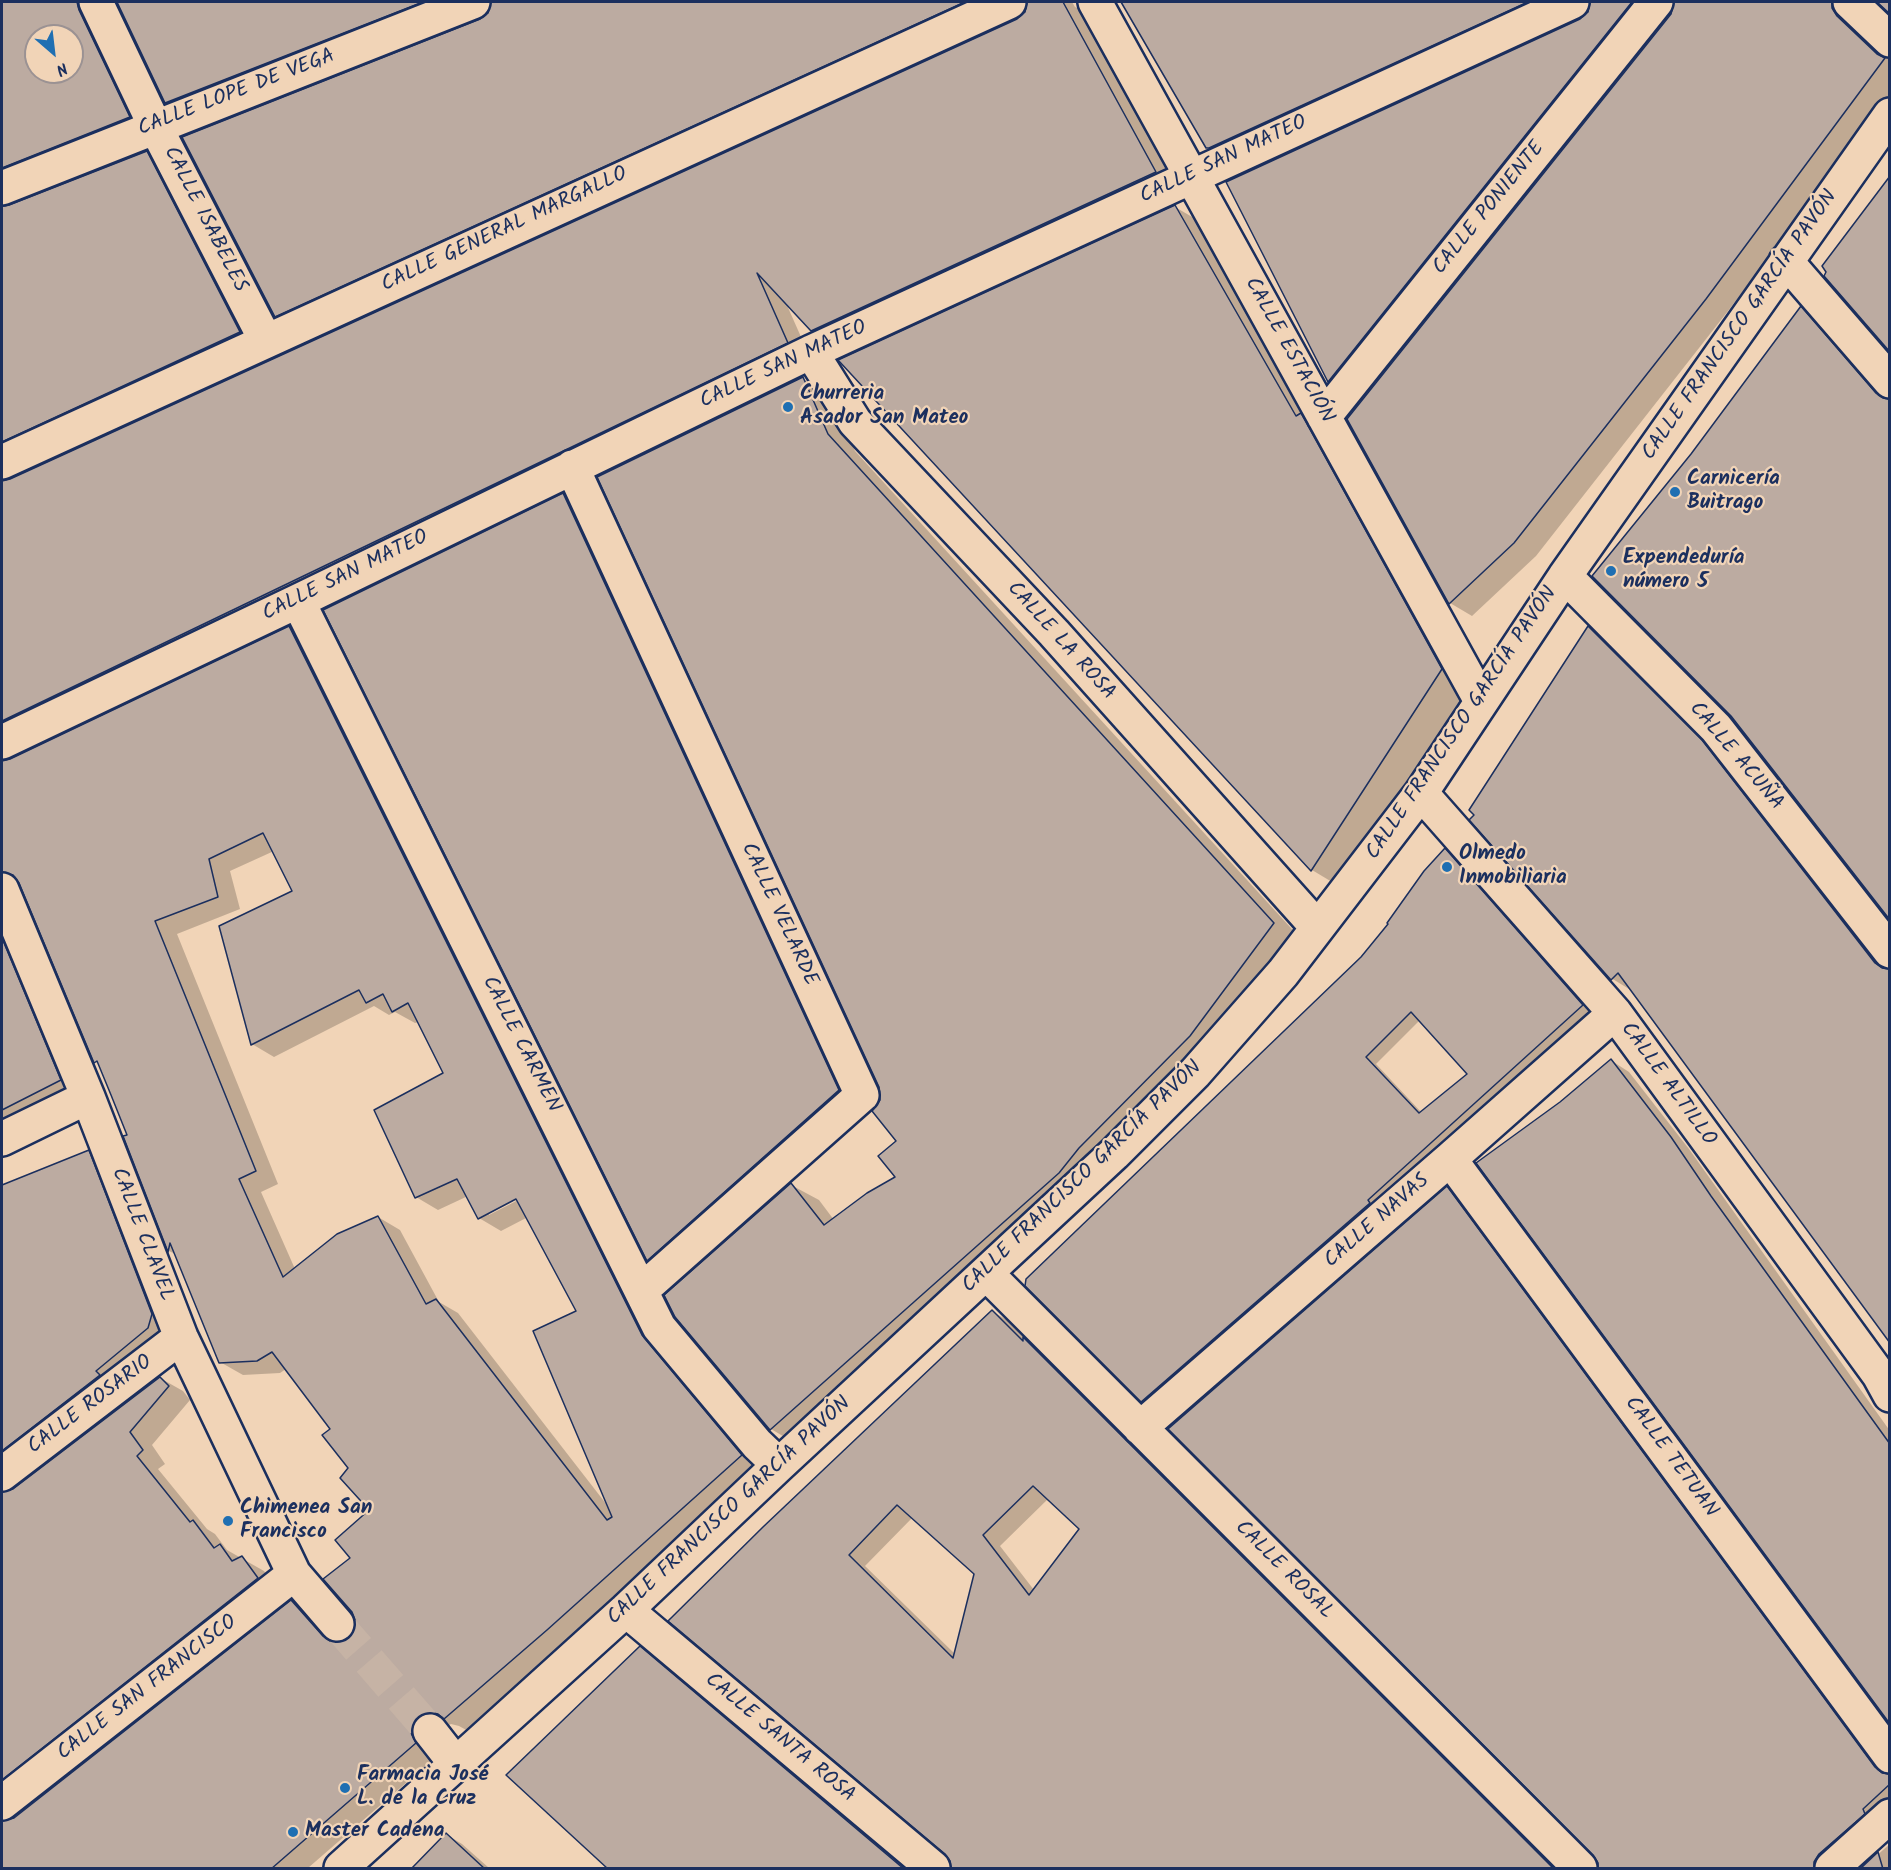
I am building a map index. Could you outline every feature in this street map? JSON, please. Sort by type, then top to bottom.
[{"type":"street","name":"CALLE ISABELES","points":[[96,2],[155,126],[266,341]]},
{"type":"street","name":"CALLE LOPE DE VEGA","points":[[2,188],[473,2]]},
{"type":"street","name":"CALLE GENERAL MARGALLO","points":[[2,462],[1009,2]]},
{"type":"street","name":"CALLE ESTACIÓN","points":[[1095,2],[1481,701]]},
{"type":"street","name":"CALLE SAN MATEO","points":[[2,742],[812,352],[1572,2]]},
{"type":"street","name":"CALLE PONIENTE","points":[[1324,417],[1656,2]]},
{"type":"street","points":[[1850,2],[1890,40]]},
{"type":"street","name":"CALLE FRANCISCO GARCÍA PAVÓN","points":[[341,1869],[626,1610],[1114,1154],[1194,1073],[1283,973],[1421,793],[1565,576],[1890,115]]},
{"type":"street","points":[[1785,261],[1890,381]]},
{"type":"street","name":"CALLE LA ROSA","points":[[812,352],[855,422],[1054,633],[1317,927]]},
{"type":"street","name":"CALLE VELARDE","points":[[572,467],[862,1095],[642,1290]]},
{"type":"street","name":"CALLE ACUÑA","points":[[1565,576],[1716,728],[1890,951]]},
{"type":"street","name":"CALLE CARMEN","points":[[298,601],[659,1327],[758,1444],[779,1465]]},
{"type":"street","name":"CALLE ALTILLO","points":[[1421,793],[1615,1013],[1879,1375],[1890,1395]]},
{"type":"street","name":"CALLE CLAVEL","points":[[2,890],[88,1097],[181,1337],[294,1574],[337,1624]]},
{"type":"street","name":"CALLE NAVAS","points":[[1140,1428],[1615,1013]]},
{"type":"street","points":[[2,1139],[88,1097]]},
{"type":"street","name":"CALLE TETUAN","points":[[1450,1159],[1890,1756]]},
{"type":"street","name":"CALLE ROSAL","points":[[986,1273],[1580,1869]]},
{"type":"street","name":"CALLE ROSARIO","points":[[2,1474],[181,1337]]},
{"type":"street","name":"CALLE SAN FRANCISCO","points":[[2,1803],[294,1574]]},
{"type":"street","name":"CALLE SANTA ROSA","points":[[626,1610],[933,1869]]},
{"type":"street","points":[[430,1731],[455,1763]]},
{"type":"street","points":[[1833,1869],[1886,1831]]},
{"type":"building","points":[[2,2],[77,2],[130,117],[2,168]]},
{"type":"building","points":[[117,2],[423,2],[165,103]]},
{"type":"building","points":[[491,2],[965,2],[275,317],[182,137],[480,19],[488,13]]},
{"type":"building","points":[[1027,2],[1063,2],[1156,172],[811,331],[757,273],[788,343],[2,721],[2,481],[1017,19],[1025,12]]},
{"type":"building","points":[[1121,2],[1528,2],[1206,148]]},
{"type":"building","points":[[1590,2],[1632,2],[1328,382],[1226,182],[1580,19],[1588,12]]},
{"type":"building","points":[[1674,2],[1832,2],[1832,8],[1837,16],[1877,54],[1885,58],[1706,299],[1514,543],[1449,604],[1347,419],[1671,14]]},
{"type":"building","points":[[1877,2],[1890,2],[1890,14]]},
{"type":"building","points":[[147,151],[240,332],[2,442],[2,206]]},
{"type":"building","points":[[1890,176],[1890,352],[1824,276],[1826,272],[1822,266]]},
{"type":"building","points":[[1175,205],[1296,416],[1301,413],[1442,669],[1311,871],[838,360]]},
{"type":"building","points":[[1801,306],[1876,393],[1883,398],[1890,399],[1890,920],[1731,716],[1592,576],[1691,454]]},
{"type":"building","points":[[803,377],[828,434],[1274,923],[1190,1036],[1079,1148],[1059,1173],[770,1430],[675,1317],[664,1295],[791,1183],[824,1225],[867,1193],[895,1177],[878,1156],[896,1141],[872,1111],[880,1100],[879,1087],[597,477]]},
{"type":"building","points":[[563,493],[839,1090],[647,1261],[323,610]]},
{"type":"building","points":[[289,626],[642,1335],[742,1455],[444,1719],[438,1714],[428,1712],[418,1717],[413,1723],[411,1733],[416,1743],[271,1869],[2,1869],[2,1821],[14,1818],[291,1600],[330,1641],[341,1642],[350,1638],[355,1630],[352,1612],[323,1579],[350,1558],[335,1540],[369,1510],[340,1478],[348,1468],[322,1435],[330,1429],[272,1352],[257,1361],[219,1363],[170,1243],[168,1252],[123,1136],[127,1135],[111,1095],[97,1061],[94,1063],[19,883],[13,875],[2,872],[2,761]],"holes":[[[263,833],[292,891],[219,926],[251,1045],[359,990],[366,1003],[383,994],[392,1012],[408,1003],[443,1073],[374,1110],[415,1198],[457,1179],[478,1219],[516,1199],[576,1311],[533,1331],[612,1517],[607,1520],[436,1299],[426,1304],[378,1216],[337,1234],[283,1277],[239,1179],[256,1171],[155,921],[218,897],[209,859]]]},
{"type":"building","points":[[1588,626],[1702,740],[1875,963],[1882,968],[1890,969],[1890,1343],[1618,973],[1611,980],[1469,820],[1474,815],[1469,810]]},
{"type":"building","points":[[1445,848],[1583,1005],[1368,1200],[1370,1203],[1141,1402],[1025,1286],[1026,1279],[1361,957],[1388,924],[1424,871]],"holes":[[[1411,1012],[1467,1074],[1419,1113],[1366,1057]]]},
{"type":"building","points":[[2,938],[61,1080],[2,1110]]},
{"type":"building","points":[[1611,1059],[1671,1137],[1890,1444],[1890,1724],[1476,1163],[1560,1102]]},
{"type":"building","points":[[89,1150],[152,1314],[148,1328],[96,1371],[100,1375],[2,1451],[2,1185]]},
{"type":"building","points":[[1447,1186],[1875,1767],[1882,1773],[1890,1774],[1890,1784],[1863,1809],[1865,1814],[1819,1854],[1814,1862],[1814,1869],[1598,1869],[1598,1863],[1593,1855],[1168,1429]]},
{"type":"building","points":[[992,1310],[1023,1341],[1023,1337],[1554,1869],[951,1869],[950,1861],[945,1854],[668,1621],[763,1527]],"holes":[[[1033,1486],[1079,1529],[1029,1595],[983,1535]],[[897,1505],[974,1574],[953,1658],[849,1555]]]},
{"type":"building","points":[[160,1377],[169,1386],[130,1432],[143,1450],[137,1456],[190,1522],[193,1520],[214,1548],[220,1544],[232,1561],[242,1556],[258,1578],[2,1780],[2,1492],[13,1489]]},
{"type":"building","points":[[640,1646],[904,1869],[608,1869],[506,1775]]},
{"type":"building","points":[[446,1833],[485,1869],[411,1869]]},
{"type":"building","points":[[1878,1852],[1883,1869],[1860,1869]]},
{"type":"tunnel","points":[[337,1624],[430,1731]]},
{"type":"place","name":"Churreria Asador San Mateo","points":[[788,407]]},
{"type":"place","name":"Carnicería Buitrago","points":[[1675,492]]},
{"type":"place","name":"Expendeduría número 5","points":[[1611,571]]},
{"type":"place","name":"Olmedo Inmobiliaria","points":[[1447,867]]},
{"type":"place","name":"Chimenea San Francisco","points":[[228,1521]]},
{"type":"place","name":"Farmacia José L. de la Cruz","points":[[345,1788]]},
{"type":"place","name":"Master Cadena","points":[[293,1832]]}]
